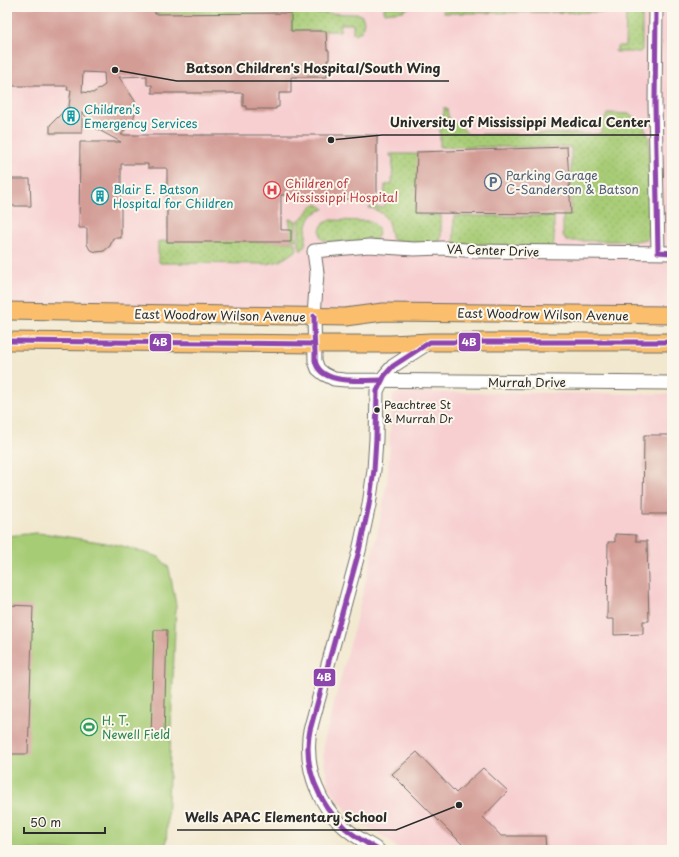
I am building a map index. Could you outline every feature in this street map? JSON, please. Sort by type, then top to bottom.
[{"type":"main road","name":"East Woodrow Wilson Avenue","points":[[7,311],[345,317],[383,312],[672,315]]},
{"type":"main road","points":[[7,341],[314,344],[392,344],[430,342],[672,342]]},
{"type":"street","points":[[656,7],[655,103],[658,252]]},
{"type":"street","name":"VA Center Drive","points":[[314,251],[369,246],[414,249],[442,248],[478,251],[672,253]]},
{"type":"street","name":"Murrah Drive","points":[[314,251],[317,273],[314,316],[315,361],[318,369],[334,379],[672,383]]},
{"type":"street","points":[[378,850],[345,828],[322,800],[311,772],[309,738],[359,551],[367,513],[374,470],[377,391],[382,380],[392,366],[430,342]]},
{"type":"shaded area","points":[[7,7],[672,7],[672,315],[7,310]]},
{"type":"shaded area","points":[[402,392],[672,394],[672,850],[399,850],[387,839],[360,822],[347,811],[329,788],[323,757],[324,741],[379,527],[387,482],[393,395]]},
{"type":"green space","points":[[155,7],[224,7],[224,10],[269,10],[272,12],[359,14],[362,16],[364,21],[362,31],[355,34],[353,33],[353,24],[341,24],[340,31],[291,31],[291,14],[155,14]]},
{"type":"green space","points":[[384,7],[410,7],[403,11],[384,13]]},
{"type":"green space","points":[[545,7],[611,8],[609,12],[443,13],[443,9],[530,9]]},
{"type":"green space","points":[[627,7],[642,7],[642,50],[640,52],[614,51],[617,51],[618,46],[625,46]]},
{"type":"green space","points":[[444,107],[447,109],[450,120],[458,124],[468,134],[599,134],[602,130],[599,125],[604,121],[608,113],[629,114],[635,117],[644,127],[649,137],[649,230],[647,239],[635,241],[566,241],[563,235],[563,210],[571,210],[571,147],[440,147],[440,116],[444,115]]},
{"type":"green space","points":[[390,154],[420,154],[419,215],[441,215],[441,238],[438,244],[396,241],[392,239],[388,223],[384,216],[376,210],[369,208],[384,207],[385,185],[392,184],[393,157],[390,156]]},
{"type":"green space","points":[[317,204],[324,209],[315,213],[310,218],[306,230],[306,241],[301,251],[299,245],[299,220],[312,206]]},
{"type":"green space","points":[[454,216],[554,216],[553,246],[552,248],[454,244]]},
{"type":"green space","points":[[289,219],[296,221],[296,240],[291,240]]},
{"type":"green space","points":[[331,220],[369,221],[377,227],[379,233],[374,241],[327,242],[321,238],[320,229],[325,222]]},
{"type":"green space","points":[[159,241],[291,242],[296,243],[297,250],[280,261],[267,264],[160,263],[158,259]]},
{"type":"green space","name":"H. T. Newell Field","points":[[36,533],[119,545],[159,557],[169,568],[176,605],[166,850],[7,850],[7,536]]},
{"type":"building","points":[[7,7],[155,7],[155,14],[291,13],[291,31],[326,31],[327,50],[329,50],[329,60],[327,60],[327,77],[291,77],[291,93],[279,93],[279,107],[276,107],[276,109],[246,109],[246,106],[243,106],[243,93],[152,93],[152,85],[147,85],[147,76],[119,77],[135,101],[136,110],[133,120],[121,135],[377,135],[377,199],[328,199],[328,195],[281,195],[281,230],[291,230],[291,242],[167,242],[167,168],[148,168],[148,164],[121,164],[121,238],[113,238],[110,246],[104,251],[97,252],[90,250],[87,244],[87,228],[79,228],[80,142],[121,142],[95,128],[82,112],[82,133],[50,133],[50,125],[69,106],[71,90],[67,90],[68,86],[7,86]],"holes":[[[83,72],[104,73],[105,85],[93,93],[82,92]]]},
{"type":"building","name":"Parking Garage C-Sanderson & Batson","points":[[567,147],[571,214],[415,213],[417,152]]},
{"type":"building","points":[[7,179],[30,179],[31,206],[7,206]]},
{"type":"building","points":[[644,435],[672,435],[672,514],[643,514]]},
{"type":"building","points":[[615,534],[636,535],[636,541],[647,541],[649,621],[643,621],[643,634],[614,635],[614,619],[607,619],[608,542],[615,542]]},
{"type":"building","points":[[7,605],[33,606],[28,754],[7,754]]},
{"type":"building","points":[[154,630],[167,630],[164,737],[151,737]]},
{"type":"building","points":[[417,752],[456,793],[483,768],[508,791],[483,817],[501,836],[545,836],[546,850],[468,850],[392,774]]},
{"type":"transit line","name":"4B","points":[[656,7],[655,103],[658,252],[672,253]]},
{"type":"transit line","name":"4B","points":[[314,316],[315,360],[318,368],[333,378],[343,380],[382,380]]},
{"type":"transit line","name":"4B","points":[[7,341],[314,344]]},
{"type":"transit line","name":"4B","points":[[378,850],[345,828],[327,808],[315,784],[308,757],[308,744],[310,730],[359,551],[369,505],[374,470],[377,391],[385,375],[393,366],[430,342],[672,342]]},
{"type":"place","name":"Batson Children's Hospital/South Wing","points":[[115,70]]},
{"type":"place","name":"Children's Emergency Services","points":[[71,116]]},
{"type":"place","name":"University of Mississippi Medical Center","points":[[331,140]]},
{"type":"place","name":"Parking Garage C-Sanderson & Batson","points":[[493,182]]},
{"type":"place","name":"Children of Mississippi Hospital","points":[[272,190]]},
{"type":"place","name":"Blair E. Batson Hospital for Children","points":[[100,196]]},
{"type":"place","name":"Peachtree St & Murrah Dr","points":[[377,410]]},
{"type":"place","name":"H. T. Newell Field","points":[[89,727]]},
{"type":"place","name":"Wells APAC Elementary School","points":[[459,805]]}]
